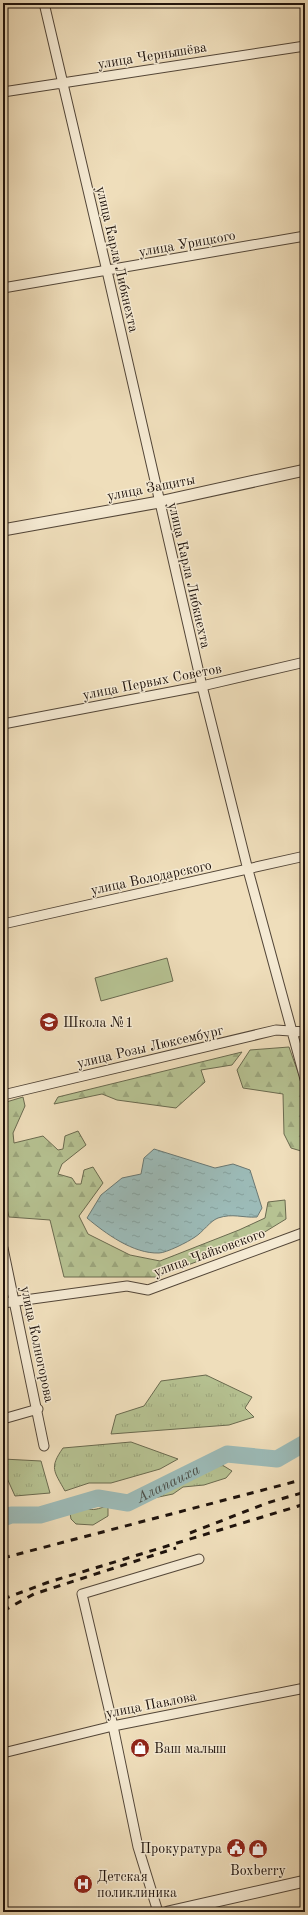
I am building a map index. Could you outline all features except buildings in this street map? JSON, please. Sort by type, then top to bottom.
[{"type":"street","name":"улица Карла Либкнехта","points":[[44,3],[202,686],[248,870],[305,1079]]},
{"type":"street","name":"улица Чернышёва","points":[[3,92],[305,46]]},
{"type":"street","name":"улица Урицкого","points":[[3,288],[305,236]]},
{"type":"street","name":"улица Защиты","points":[[3,530],[159,502],[305,470]]},
{"type":"street","name":"улица Первых Советов","points":[[3,724],[202,686],[305,662]]},
{"type":"street","name":"улица Володарского","points":[[3,924],[305,856]]},
{"type":"street","name":"улица Розы Люксембург","points":[[3,1096],[276,1030],[305,1032]]},
{"type":"street","name":"улица Чайковского","points":[[3,1303],[15,1300],[127,1286],[148,1290],[305,1232]]},
{"type":"street","name":"улица Колногорова","points":[[3,1248],[38,1409],[44,1446]]},
{"type":"street","points":[[3,1419],[38,1409]]},
{"type":"street","points":[[158,1912],[138,1847],[113,1726],[82,1594],[199,1559]]},
{"type":"street","name":"улица Павлова","points":[[3,1753],[113,1726],[305,1688]]},
{"type":"street","points":[[168,1912],[305,1881]]},
{"type":"green space","points":[[167,958],[173,981],[101,1001],[95,978]]},
{"type":"green space","points":[[289,1047],[305,1092],[305,1141],[303,1141],[301,1151],[291,1148],[284,1134],[283,1094],[243,1088],[237,1070],[250,1050]]},
{"type":"green space","points":[[242,1052],[232,1065],[201,1070],[205,1082],[176,1108],[117,1100],[102,1094],[54,1104],[58,1097]]},
{"type":"green space","points":[[23,1097],[25,1106],[13,1133],[14,1143],[43,1136],[58,1150],[63,1149],[65,1136],[78,1131],[86,1145],[62,1164],[58,1174],[72,1178],[76,1184],[81,1184],[84,1170],[93,1167],[103,1183],[79,1216],[88,1234],[130,1255],[160,1261],[239,1230],[265,1218],[268,1202],[285,1200],[286,1219],[250,1241],[157,1277],[64,1277],[50,1220],[9,1217],[3,1192],[3,1103]]},
{"type":"green space","points":[[206,1375],[252,1397],[245,1408],[254,1417],[229,1425],[111,1434],[116,1415],[144,1406],[161,1381]]},
{"type":"green space","points":[[131,1442],[178,1459],[160,1469],[111,1483],[89,1483],[65,1491],[55,1470],[56,1460],[63,1448]]},
{"type":"green space","points":[[3,1459],[41,1461],[50,1493],[15,1496],[6,1476]]},
{"type":"green space","points":[[209,1459],[232,1471],[226,1478],[204,1485],[183,1487],[173,1494],[149,1499],[147,1487],[197,1468]]},
{"type":"green space","points":[[73,1504],[78,1504],[91,1509],[108,1506],[108,1516],[93,1525],[76,1524],[71,1519],[69,1507]]},
{"type":"water","points":[[154,1149],[215,1168],[233,1164],[250,1170],[262,1208],[257,1217],[233,1216],[218,1218],[192,1239],[162,1253],[139,1250],[120,1242],[87,1218],[101,1195],[122,1178],[141,1174],[144,1158]]},
{"type":"waterway","name":"Алапаиха","points":[[3,1518],[11,1515],[40,1515],[98,1498],[128,1503],[227,1454],[277,1459],[305,1443]]},
{"type":"railway","points":[[3,1558],[305,1479]]},
{"type":"railway","points":[[190,1533],[267,1503],[305,1492]]},
{"type":"railway","points":[[3,1599],[49,1582],[305,1504]]},
{"type":"railway","points":[[3,1611],[34,1594],[176,1548]]},
{"type":"place","name":"Школа №1","points":[[49,1022]]},
{"type":"place","name":"Ваш малыш","points":[[140,1748]]},
{"type":"place","name":"Прокуратура","points":[[236,1848]]},
{"type":"place","name":"Boxberry","points":[[258,1849]]},
{"type":"place","name":"Детская поликлиника","points":[[83,1884]]}]
